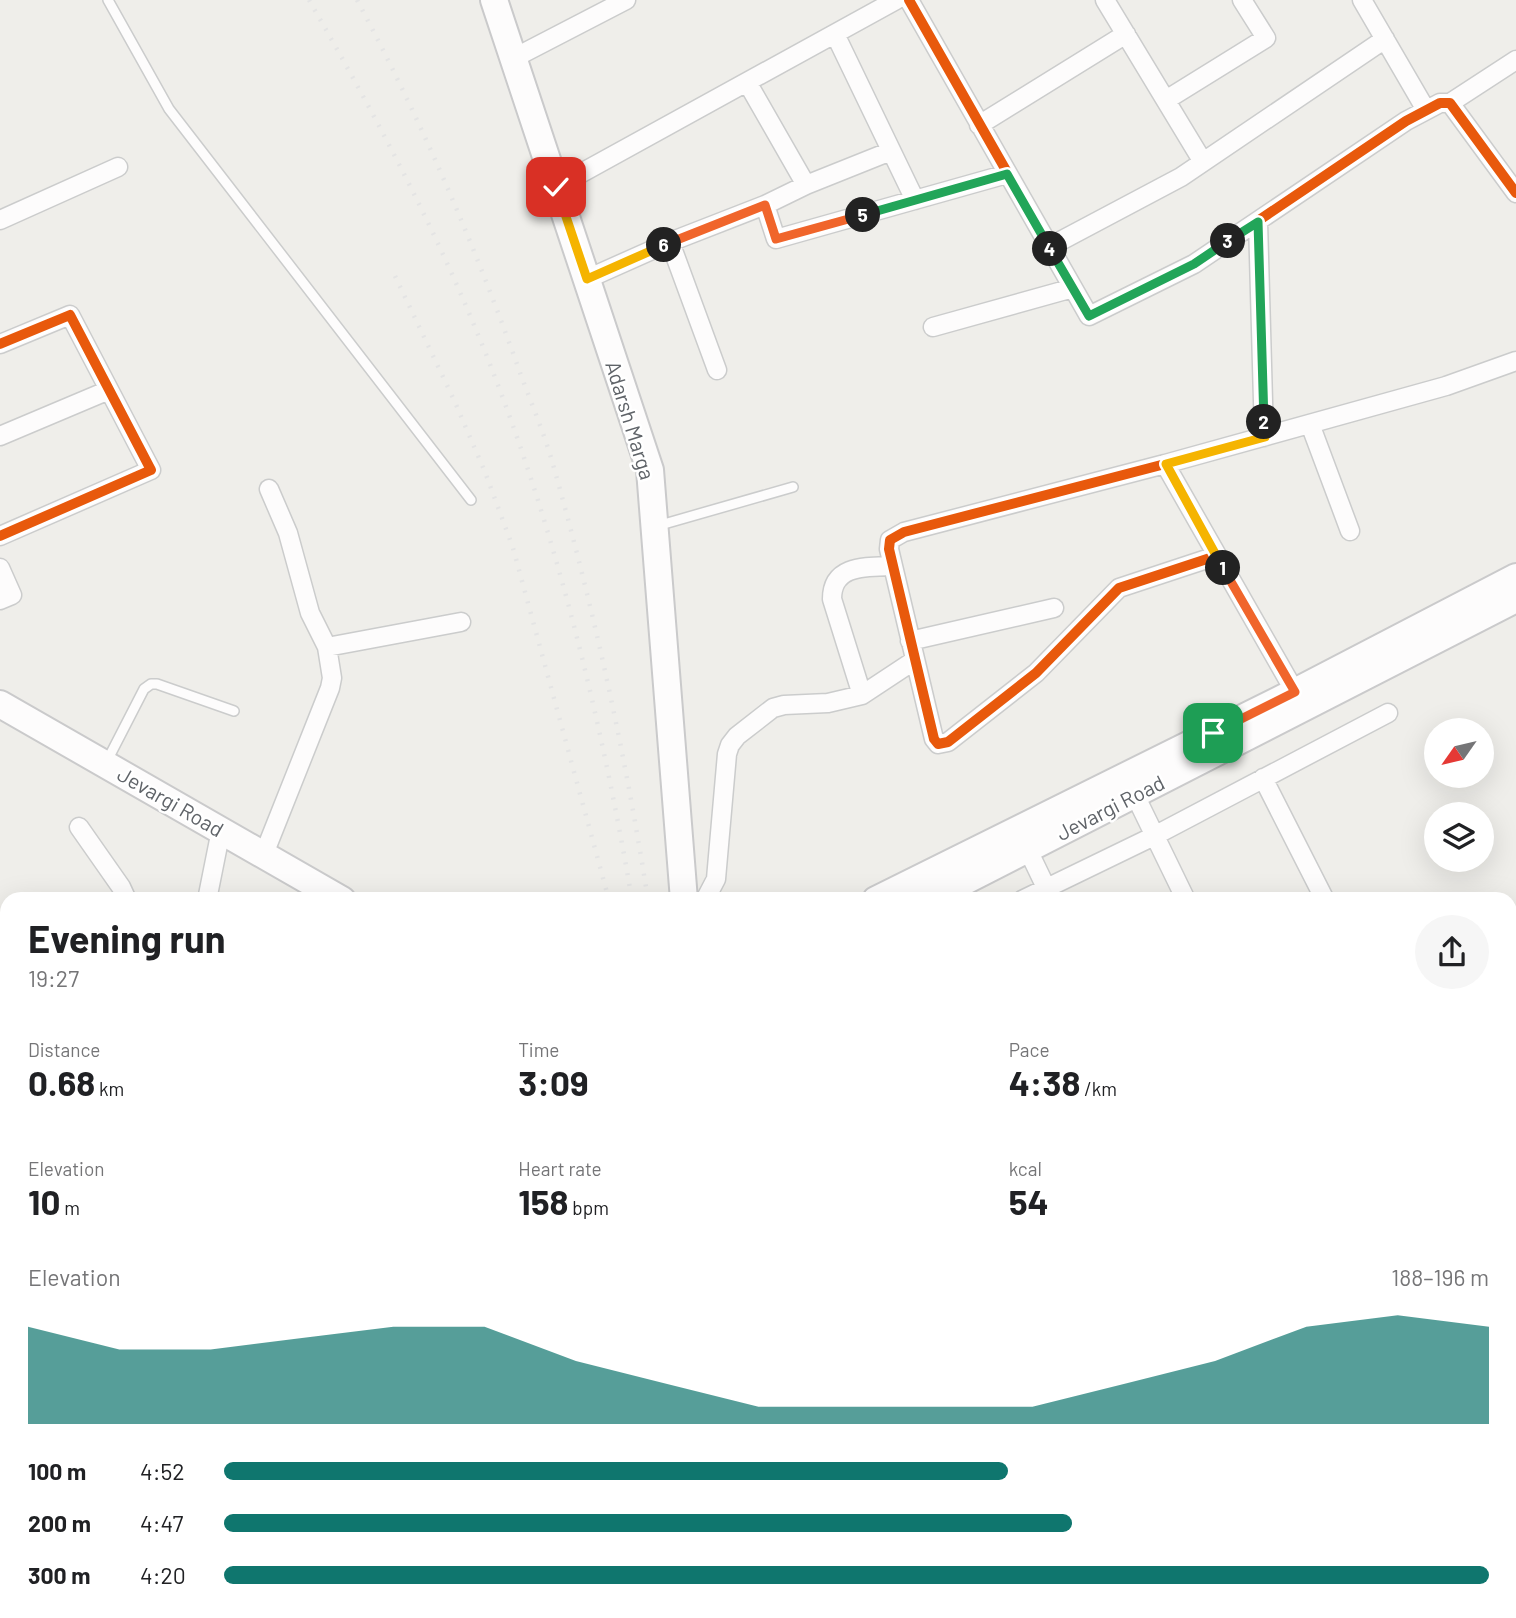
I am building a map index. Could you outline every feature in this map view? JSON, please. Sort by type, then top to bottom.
[{"type":"main road","name":"Adarsh Marga","points":[[494,0],[650,470],[683,892]]},
{"type":"main road","points":[[892,892],[1295,692],[1516,577]]},
{"type":"main road","name":"Jevargi Road","points":[[944,892],[1516,599]]},
{"type":"main road","name":"Jevargi Road","points":[[0,704],[328,892]]},
{"type":"street","points":[[514,58],[626,0]]},
{"type":"street","points":[[556,187],[897,0]]},
{"type":"street","points":[[909,0],[1089,316],[1194,264],[1406,121],[1440,103],[1450,103],[1516,60]]},
{"type":"street","points":[[1105,0],[1203,162]]},
{"type":"street","points":[[1166,100],[1266,38],[1242,0]]},
{"type":"street","points":[[1362,0],[1426,110]]},
{"type":"street","points":[[835,34],[915,200]]},
{"type":"street","points":[[979,125],[1126,34]]},
{"type":"street","points":[[1049,247],[1181,177],[1385,39]]},
{"type":"street","points":[[747,82],[806,185]]},
{"type":"street","points":[[1450,103],[1516,193]]},
{"type":"street","points":[[587,279],[891,151]]},
{"type":"street","points":[[0,220],[118,167]]},
{"type":"street","points":[[765,205],[776,239],[1007,174]]},
{"type":"street","points":[[1258,222],[1265,437]]},
{"type":"street","points":[[670,242],[717,370]]},
{"type":"street","points":[[933,327],[1073,288]]},
{"type":"street","points":[[0,344],[69,315],[151,470],[0,536]]},
{"type":"street","points":[[1216,556],[1119,588],[1036,673],[957,735],[938,744],[932,734],[910,641],[889,549],[890,540],[904,532],[1166,464],[1446,386],[1516,361]]},
{"type":"street","points":[[0,436],[109,390]]},
{"type":"street","points":[[1310,424],[1350,531]]},
{"type":"street","points":[[1166,464],[1295,692]]},
{"type":"street","points":[[264,854],[330,688],[331,678],[327,646],[310,613],[288,533],[269,489]]},
{"type":"street","points":[[862,695],[832,599],[832,588],[837,579],[849,571],[893,566]]},
{"type":"street","points":[[0,568],[12,595],[0,600]]},
{"type":"street","points":[[910,641],[1054,608]]},
{"type":"street","points":[[327,646],[461,622]]},
{"type":"street","points":[[709,892],[716,879],[727,754],[737,736],[773,708],[828,703],[862,695],[915,660]]},
{"type":"street","points":[[1053,892],[1388,713]]},
{"type":"street","points":[[1263,778],[1321,892]]},
{"type":"street","points":[[1135,795],[1182,892]]},
{"type":"street","points":[[79,827],[123,892]]},
{"type":"street","points":[[209,892],[221,830]]},
{"type":"street","points":[[1028,849],[1048,892]]},
{"type":"lane","points":[[108,0],[169,109],[471,500]]},
{"type":"lane","points":[[655,527],[793,487]]},
{"type":"lane","points":[[105,764],[145,689],[151,684],[158,684],[234,711]]},
{"type":"railway","points":[[309,0],[417,200],[456,283],[501,394],[549,535],[588,681],[631,892]]},
{"type":"railway","points":[[357,0],[444,180],[483,273],[548,449],[607,679],[647,892]]},
{"type":"railway","points":[[395,276],[454,400],[485,472],[513,548],[607,892]]},
{"type":"cycle path","points":[[909,0],[1089,316],[1194,264],[1406,121],[1440,103],[1450,103],[1516,193]]},
{"type":"cycle path","points":[[0,344],[70,315],[151,470],[0,536]]},
{"type":"cycle path","points":[[1165,464],[904,532],[890,540],[889,549],[934,739],[938,744],[948,742],[1036,673],[1119,588],[1216,556]]},
{"type":"route","points":[[556,187],[587,279],[670,242],[765,205],[776,239],[1007,174],[1089,316],[1194,264],[1258,222],[1265,437],[1166,464],[1295,692],[1213,733]]}]
